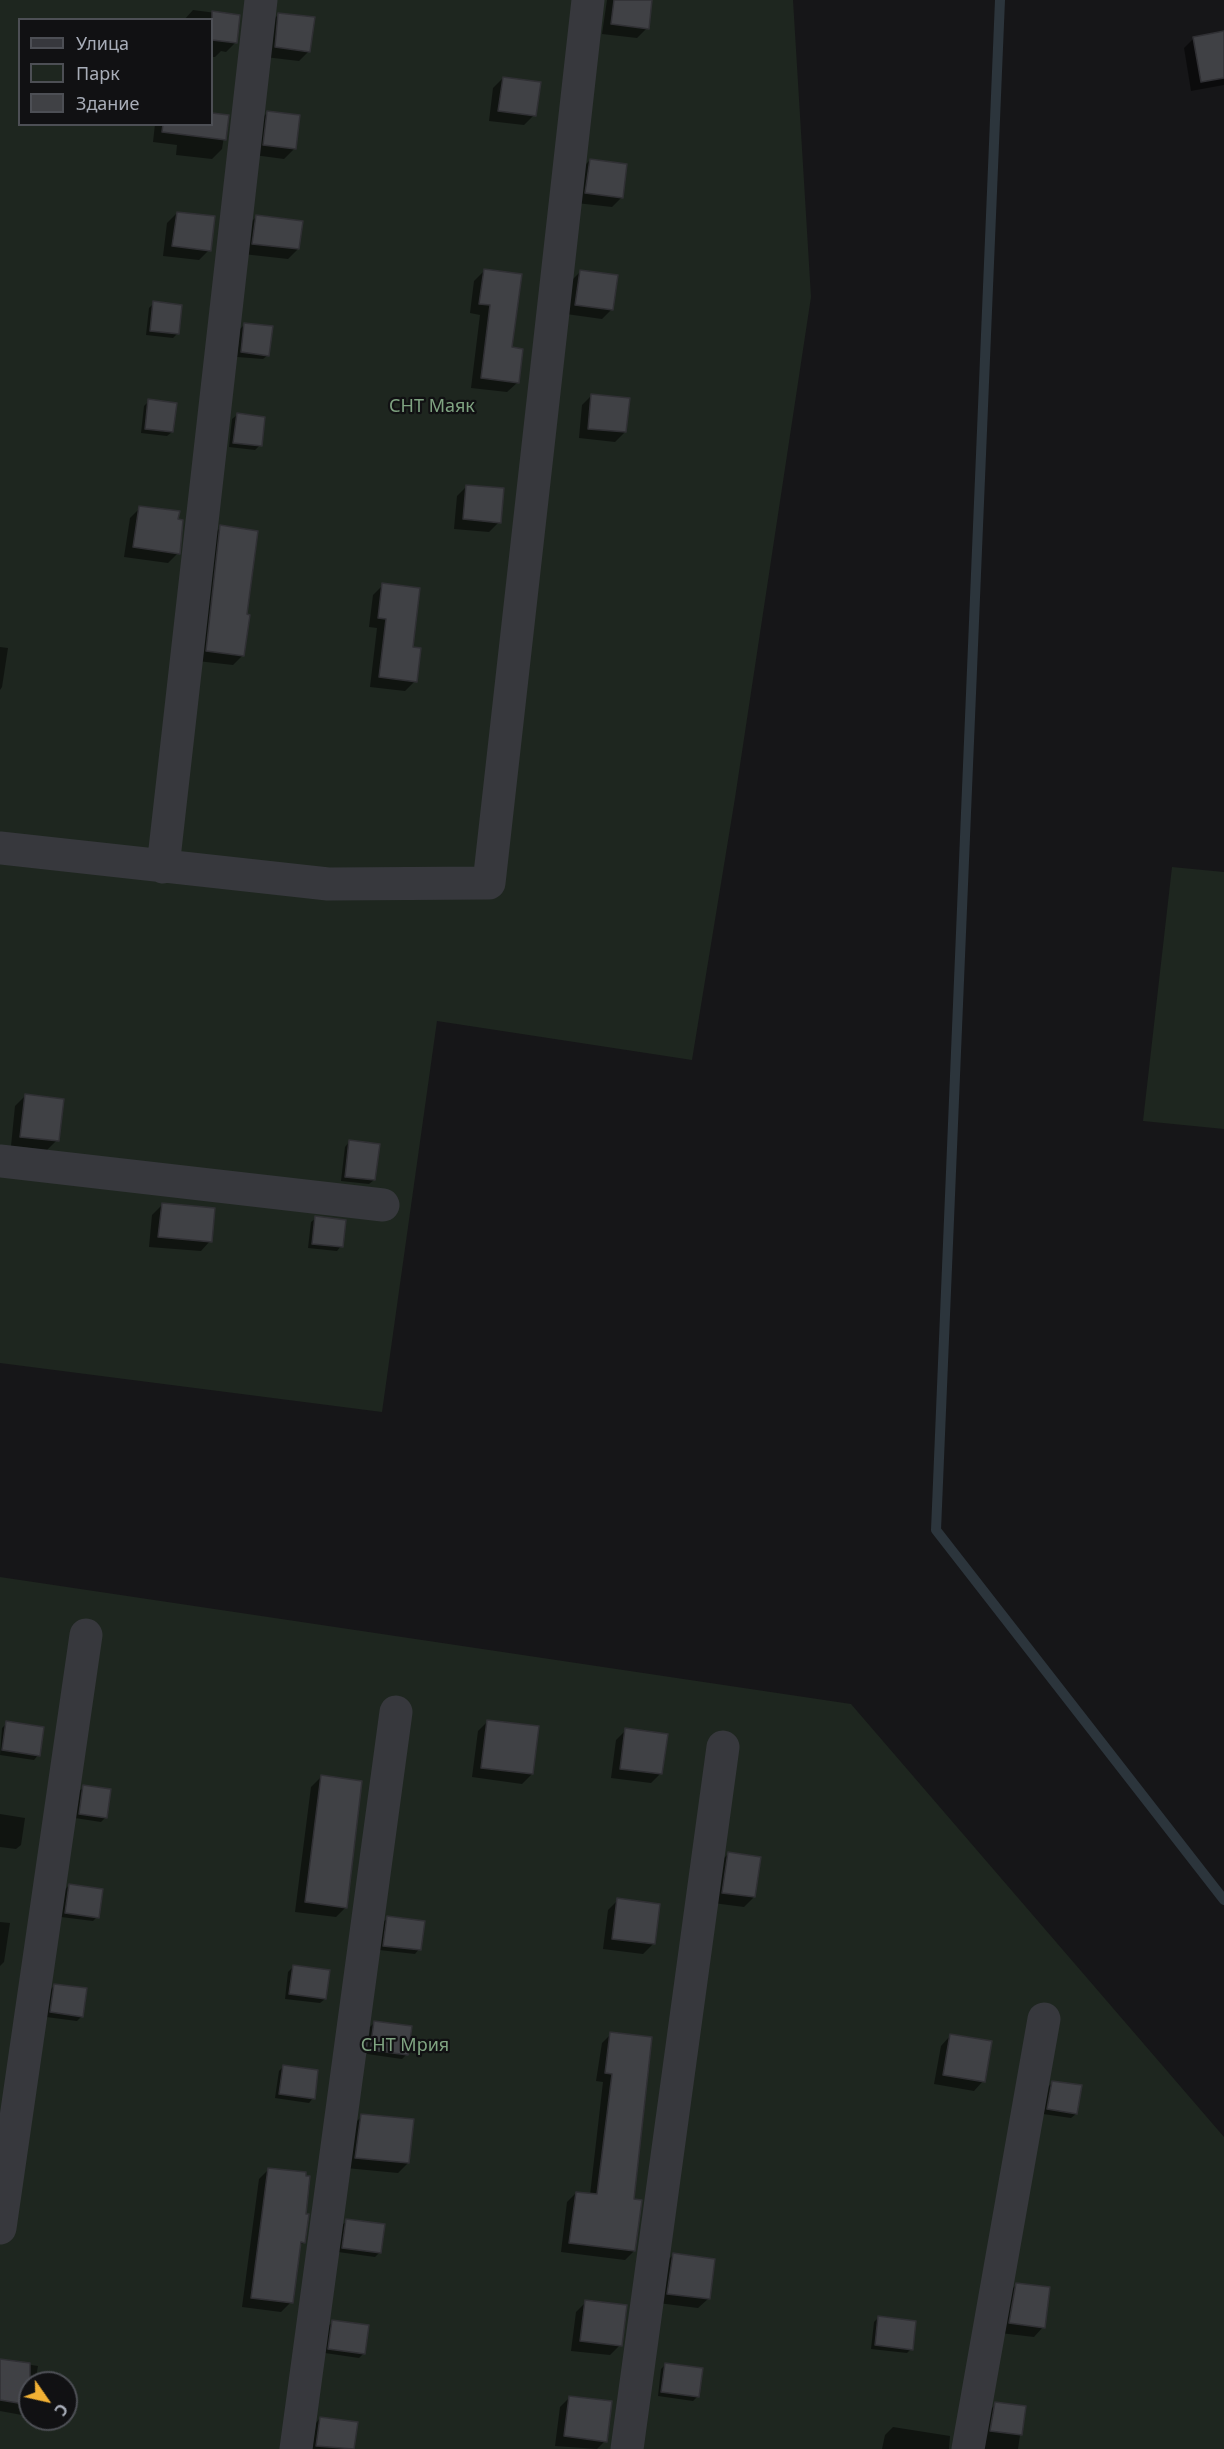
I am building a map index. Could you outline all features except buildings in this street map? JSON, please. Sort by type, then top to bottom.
[{"type":"street","points":[[163,867],[261,0]]},
{"type":"street","points":[[0,848],[328,884],[489,883],[588,0]]},
{"type":"street","points":[[0,1161],[383,1205]]},
{"type":"street","points":[[0,2228],[86,1635]]},
{"type":"street","points":[[296,2449],[396,1712]]},
{"type":"street","points":[[627,2449],[723,1747]]},
{"type":"street","points":[[968,2449],[1044,2019]]},
{"type":"green space","name":"СНТ Маяк","points":[[0,0],[793,0],[811,297],[735,798],[692,1060],[437,1021],[382,1412],[0,1363]]},
{"type":"green space","points":[[1172,867],[1224,872],[1224,1129],[1143,1121]]},
{"type":"green space","name":"СНТ Мрия","points":[[0,1577],[851,1704],[1224,2137],[1224,2449],[0,2449]]},
{"type":"waterway","points":[[1000,0],[936,1530],[1224,1900]]}]
